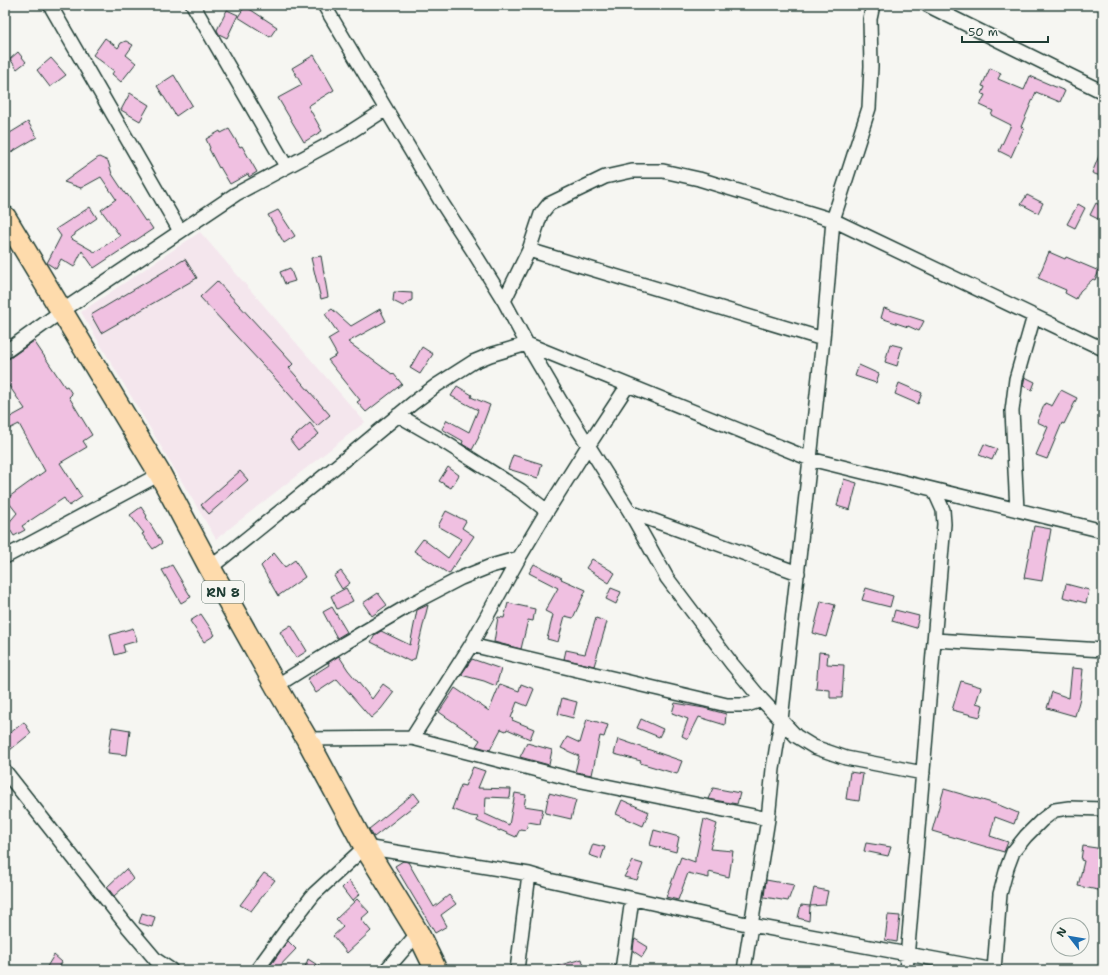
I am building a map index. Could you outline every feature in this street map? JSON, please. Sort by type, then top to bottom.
[{"type":"main road","name":"RN 8","points":[[5,217],[160,474],[210,568],[307,739],[365,847],[418,933],[436,970]]},
{"type":"street","points":[[50,5],[180,231]]},
{"type":"street","points":[[193,5],[286,166]]},
{"type":"street","points":[[324,5],[440,200],[504,301],[561,402],[630,512],[667,578],[732,664],[762,700],[796,736],[814,747],[846,758],[923,773]]},
{"type":"street","points":[[744,970],[768,819],[773,769],[781,720],[823,339],[833,220],[869,108],[871,66],[870,19],[873,5]]},
{"type":"street","points":[[927,5],[941,8],[1103,92]]},
{"type":"street","points":[[5,352],[62,311],[236,194],[344,136],[386,109]]},
{"type":"street","points":[[504,301],[529,250],[541,214],[549,204],[605,177],[632,171],[663,171],[699,179],[833,220],[1103,349]]},
{"type":"street","points":[[529,250],[823,339]]},
{"type":"street","points":[[1018,510],[1012,411],[1016,379],[1034,316]]},
{"type":"street","points":[[210,568],[318,482],[412,403],[437,385],[473,362],[527,344],[810,459],[1103,531]]},
{"type":"street","points":[[412,738],[471,645],[519,558],[547,512],[588,446],[628,386]]},
{"type":"street","points":[[398,415],[438,438],[520,490],[547,512]]},
{"type":"street","points":[[5,557],[160,474]]},
{"type":"street","points":[[906,970],[944,524],[943,510],[934,490]]},
{"type":"street","points":[[630,512],[798,573]]},
{"type":"street","points":[[276,686],[413,603],[461,578],[485,568],[519,558]]},
{"type":"street","points":[[934,640],[1103,650]]},
{"type":"street","points":[[471,645],[727,705],[747,705],[762,700]]},
{"type":"street","points":[[307,739],[412,738],[572,780],[768,819]]},
{"type":"street","points":[[5,771],[117,912],[155,965],[171,970]]},
{"type":"street","points":[[257,970],[314,894],[365,847],[529,874],[549,880],[751,925],[994,970],[1000,894],[1013,852],[1026,836],[1042,820],[1055,810],[1069,808],[1103,808]]},
{"type":"street","points":[[517,970],[529,874]]},
{"type":"street","points":[[622,970],[632,899]]},
{"type":"street","points":[[386,970],[418,933]]},
{"type":"shaded area","points":[[200,232],[365,422],[216,539],[81,312]]},
{"type":"building","points":[[245,6],[277,27],[270,37],[238,17]]},
{"type":"building","points":[[227,10],[238,15],[227,38],[219,34],[217,30]]},
{"type":"building","points":[[105,38],[118,48],[121,43],[126,41],[133,45],[126,55],[136,63],[121,82],[112,74],[114,71],[93,55]]},
{"type":"building","points":[[18,52],[26,62],[17,69],[10,59]]},
{"type":"building","points":[[314,55],[334,90],[308,106],[322,131],[304,142],[278,98],[302,85],[292,68]]},
{"type":"building","points":[[51,58],[66,75],[50,87],[37,70]]},
{"type":"building","points":[[990,68],[1001,73],[998,79],[1024,90],[1030,76],[1065,91],[1060,102],[1036,92],[1021,127],[1024,128],[1011,157],[999,151],[1011,125],[991,115],[993,111],[980,105],[985,95],[982,94],[985,87],[982,86]]},
{"type":"building","points":[[174,75],[192,105],[176,116],[157,86]]},
{"type":"building","points":[[130,93],[149,105],[140,121],[121,110]]},
{"type":"building","points":[[28,122],[37,137],[5,156],[5,136]]},
{"type":"building","points":[[229,129],[240,147],[242,146],[257,172],[249,177],[248,174],[230,184],[220,167],[219,168],[209,149],[210,148],[206,139],[220,131],[221,133]]},
{"type":"building","points":[[1103,146],[1103,177],[1092,173]]},
{"type":"building","points":[[99,157],[108,161],[112,174],[145,221],[147,220],[153,229],[94,268],[82,251],[74,267],[61,259],[56,269],[47,263],[61,236],[56,229],[90,207],[97,218],[70,238],[95,252],[120,236],[101,210],[116,199],[101,177],[81,188],[64,182]]},
{"type":"building","points":[[1027,195],[1043,203],[1038,213],[1021,204]]},
{"type":"building","points":[[1096,203],[1103,207],[1098,219],[1090,215]]},
{"type":"building","points":[[1078,204],[1085,208],[1075,228],[1067,224]]},
{"type":"building","points":[[278,210],[295,236],[284,243],[268,215]]},
{"type":"building","points":[[1049,252],[1065,259],[1066,257],[1099,271],[1095,280],[1093,279],[1080,291],[1076,299],[1065,293],[1066,290],[1038,278]]},
{"type":"building","points":[[321,256],[328,297],[321,299],[311,258]]},
{"type":"building","points":[[185,259],[197,278],[101,333],[91,315]]},
{"type":"building","points":[[290,268],[295,281],[285,284],[280,272]]},
{"type":"building","points":[[217,281],[293,364],[289,368],[330,415],[317,426],[200,297]]},
{"type":"building","points":[[394,292],[412,293],[412,300],[403,306],[393,301]]},
{"type":"building","points":[[884,308],[924,321],[919,331],[881,318]]},
{"type":"building","points":[[332,309],[351,326],[380,309],[386,321],[348,342],[392,374],[393,373],[402,384],[366,412],[357,402],[360,400],[328,360],[337,355],[328,339],[338,333],[325,314]]},
{"type":"building","points":[[34,341],[65,387],[67,386],[72,394],[69,397],[92,435],[83,441],[87,447],[60,463],[82,497],[69,506],[64,498],[22,526],[25,530],[14,536],[7,525],[17,513],[6,499],[45,471],[19,424],[5,431],[5,420],[25,409],[5,380],[5,360]]},
{"type":"building","points":[[890,344],[902,347],[897,366],[885,362]]},
{"type":"building","points":[[422,347],[433,354],[420,374],[410,368]]},
{"type":"building","points":[[859,365],[879,374],[876,383],[855,376]]},
{"type":"building","points":[[1025,377],[1035,382],[1032,390],[1023,386]]},
{"type":"building","points":[[899,383],[922,393],[918,404],[895,394]]},
{"type":"building","points":[[457,386],[472,395],[471,397],[490,405],[479,437],[472,450],[462,444],[463,441],[442,429],[447,420],[469,432],[478,410],[451,396]]},
{"type":"building","points":[[1061,390],[1077,398],[1064,424],[1062,423],[1047,459],[1036,455],[1048,427],[1037,422],[1045,403],[1052,406]]},
{"type":"building","points":[[310,423],[319,434],[298,450],[290,440]]},
{"type":"building","points":[[984,444],[997,449],[992,460],[979,455]]},
{"type":"building","points":[[513,455],[542,464],[538,478],[508,469]]},
{"type":"building","points":[[448,467],[459,475],[451,488],[439,481]]},
{"type":"building","points":[[240,471],[248,480],[209,514],[201,505]]},
{"type":"building","points":[[844,479],[857,483],[850,510],[837,506]]},
{"type":"building","points":[[141,507],[162,543],[153,549],[142,534],[144,533],[130,515]]},
{"type":"building","points":[[446,511],[466,521],[462,528],[474,536],[449,574],[414,551],[423,539],[448,558],[461,539],[438,526]]},
{"type":"building","points":[[1034,526],[1051,529],[1042,581],[1024,578]]},
{"type":"building","points":[[274,553],[285,567],[295,560],[305,577],[278,596],[261,566]]},
{"type":"building","points":[[592,559],[615,573],[609,583],[586,568]]},
{"type":"building","points":[[534,564],[562,578],[561,579],[586,590],[573,618],[565,616],[558,642],[547,639],[553,615],[545,611],[558,588],[529,573]]},
{"type":"building","points":[[172,565],[191,597],[181,603],[162,570]]},
{"type":"building","points":[[341,571],[350,583],[342,589],[334,576]]},
{"type":"building","points":[[1066,584],[1089,590],[1086,603],[1063,597]]},
{"type":"building","points":[[346,588],[353,601],[337,609],[331,596]]},
{"type":"building","points":[[611,588],[621,592],[616,604],[606,599]]},
{"type":"building","points":[[866,588],[893,596],[890,607],[862,600]]},
{"type":"building","points":[[378,593],[387,605],[372,616],[363,603]]},
{"type":"building","points":[[821,601],[835,605],[826,637],[813,633]]},
{"type":"building","points":[[508,603],[535,609],[533,621],[528,620],[521,649],[494,642],[498,617],[504,618]]},
{"type":"building","points":[[428,605],[415,659],[411,662],[371,642],[375,635],[381,631],[410,645],[417,610]]},
{"type":"building","points":[[332,607],[347,632],[337,638],[323,612]]},
{"type":"building","points":[[895,610],[919,616],[916,628],[892,621]]},
{"type":"building","points":[[201,614],[215,635],[204,642],[190,621]]},
{"type":"building","points":[[596,618],[607,622],[594,666],[564,659],[566,650],[585,654]]},
{"type":"building","points":[[291,625],[307,651],[296,658],[280,632]]},
{"type":"building","points":[[133,628],[137,641],[123,645],[125,652],[115,655],[110,635]]},
{"type":"building","points":[[819,652],[828,653],[827,664],[844,665],[842,698],[830,698],[830,690],[816,689]]},
{"type":"building","points":[[339,656],[348,670],[372,699],[383,684],[394,692],[381,709],[371,718],[337,679],[316,693],[307,679],[329,665],[328,663]]},
{"type":"building","points":[[472,659],[501,669],[496,686],[461,675]]},
{"type":"building","points":[[1072,668],[1083,669],[1080,698],[1075,716],[1047,708],[1052,692],[1069,698]]},
{"type":"building","points":[[961,681],[981,687],[976,703],[983,705],[980,717],[952,710]]},
{"type":"building","points":[[500,684],[519,691],[521,684],[534,689],[527,706],[517,702],[511,718],[513,719],[512,720],[534,729],[530,739],[507,729],[506,731],[501,729],[490,750],[476,746],[480,740],[439,712],[455,688],[489,711]]},
{"type":"building","points":[[562,698],[577,702],[573,718],[558,714]]},
{"type":"building","points":[[675,703],[704,708],[726,714],[725,725],[699,717],[688,739],[682,736],[688,719],[672,713]]},
{"type":"building","points":[[587,719],[608,725],[604,737],[600,736],[592,775],[575,772],[579,756],[561,748],[567,737],[580,743]]},
{"type":"building","points":[[641,719],[663,729],[659,737],[637,728]]},
{"type":"building","points":[[24,722],[31,733],[5,754],[5,737]]},
{"type":"building","points":[[112,727],[130,730],[127,755],[108,753]]},
{"type":"building","points":[[618,739],[682,761],[677,774],[640,763],[641,761],[614,754]]},
{"type":"building","points":[[527,743],[552,750],[549,765],[520,757]]},
{"type":"building","points":[[473,767],[485,771],[478,788],[511,789],[510,798],[486,797],[485,814],[509,825],[515,793],[526,795],[524,806],[543,809],[540,824],[528,822],[526,830],[520,829],[516,837],[477,821],[478,817],[452,809],[461,785],[465,786]]},
{"type":"building","points":[[850,772],[863,774],[859,801],[846,799]]},
{"type":"building","points":[[713,788],[740,793],[737,804],[708,799]]},
{"type":"building","points":[[944,789],[999,805],[1018,813],[1014,824],[995,817],[990,836],[1008,842],[1004,852],[932,831]]},
{"type":"building","points":[[414,793],[420,801],[374,837],[369,829]]},
{"type":"building","points":[[549,793],[576,800],[571,819],[545,813]]},
{"type":"building","points":[[622,800],[649,812],[643,826],[616,814]]},
{"type":"building","points":[[704,819],[717,824],[710,849],[733,851],[729,877],[709,872],[709,878],[688,873],[678,900],[666,897],[681,857],[695,862]]},
{"type":"building","points":[[654,830],[679,837],[676,852],[650,845]]},
{"type":"building","points":[[866,843],[891,847],[888,856],[864,851]]},
{"type":"building","points":[[593,844],[605,847],[601,859],[589,855]]},
{"type":"building","points":[[1083,846],[1103,849],[1103,891],[1078,886],[1084,861],[1081,860]]},
{"type":"building","points":[[403,861],[408,862],[434,907],[449,895],[456,904],[441,915],[447,926],[435,933],[395,866]]},
{"type":"building","points":[[633,861],[643,864],[637,880],[624,877]]},
{"type":"building","points":[[126,869],[133,879],[114,896],[107,887]]},
{"type":"building","points":[[264,873],[275,880],[251,911],[240,905]]},
{"type":"building","points":[[766,880],[794,885],[788,901],[764,897]]},
{"type":"building","points":[[349,881],[360,894],[352,901],[342,888]]},
{"type":"building","points":[[814,888],[828,891],[825,905],[810,906]]},
{"type":"building","points":[[357,899],[369,912],[361,919],[371,931],[347,953],[333,936],[343,927],[336,919]]},
{"type":"building","points":[[801,905],[810,906],[809,921],[798,918]]},
{"type":"building","points":[[142,913],[155,917],[152,927],[139,923]]},
{"type":"building","points":[[888,915],[900,916],[897,942],[885,940]]},
{"type":"building","points":[[635,939],[648,947],[642,957],[633,951]]},
{"type":"building","points":[[288,941],[296,949],[276,970],[267,970]]},
{"type":"building","points":[[54,955],[62,962],[58,970],[45,970]]},
{"type":"building","points":[[308,959],[325,970],[304,970]]},
{"type":"building","points":[[582,959],[585,970],[553,970],[553,967]]}]
